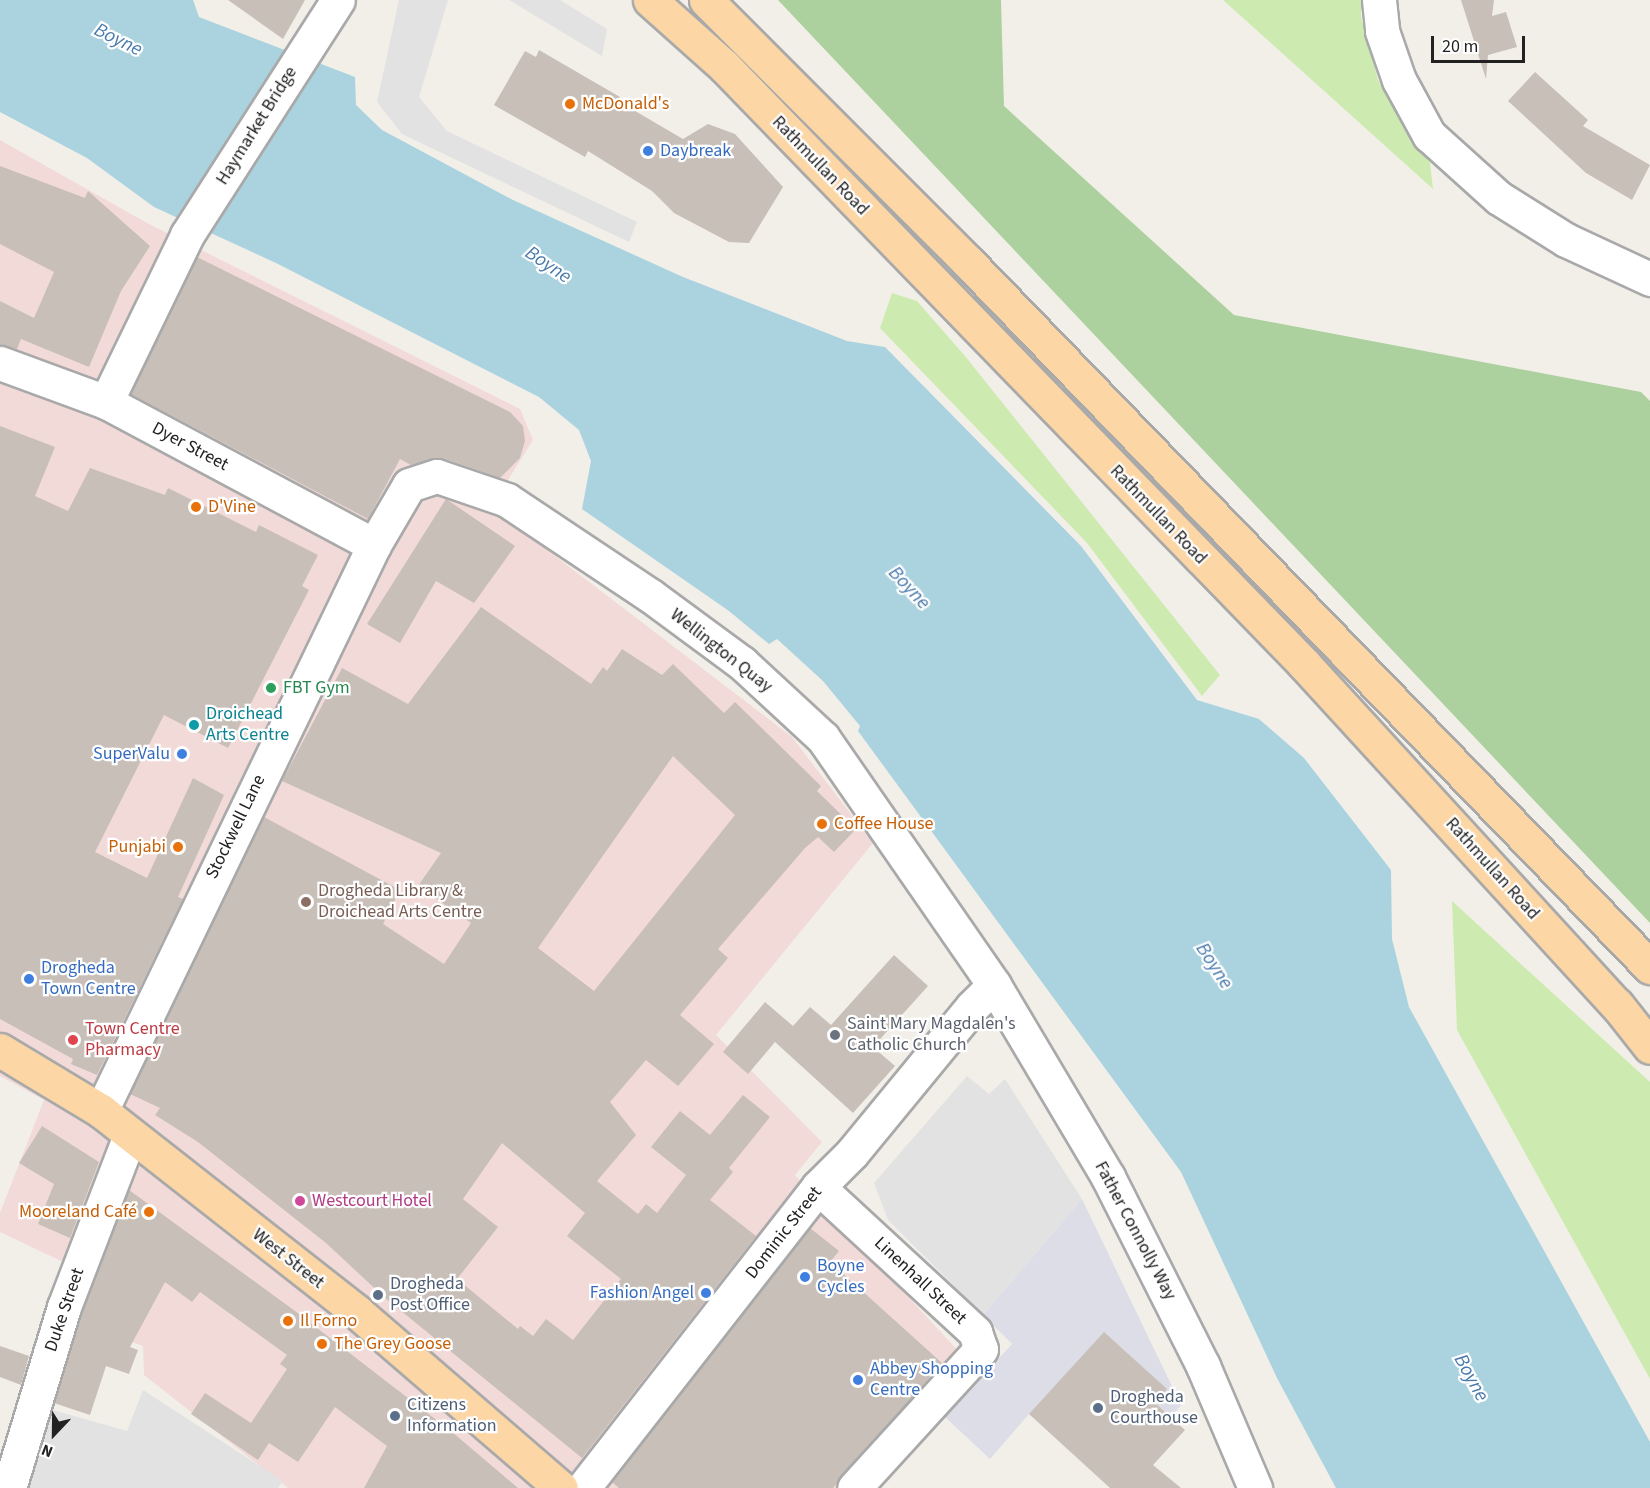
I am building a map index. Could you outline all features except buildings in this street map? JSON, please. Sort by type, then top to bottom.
[{"type":"main road","name":"Rathmullan Road","points":[[650,0],[724,66],[1305,665],[1617,1005],[1650,1047]]},
{"type":"main road","name":"Rathmullan Road","points":[[706,0],[968,262],[1650,967]]},
{"type":"main road","name":"West Street","points":[[0,1050],[101,1111],[357,1312],[561,1488]]},
{"type":"street","points":[[1379,0],[1382,31],[1399,80],[1430,135],[1499,198],[1566,240],[1650,279]]},
{"type":"street","name":"Haymarket Bridge","points":[[106,402],[129,348],[193,226],[329,13]]},
{"type":"street","name":"Dyer Street","points":[[0,363],[106,402],[374,545]]},
{"type":"street","name":"Wellington Quay","points":[[374,545],[409,484],[437,476],[507,500],[651,596],[742,663],[823,738],[994,986]]},
{"type":"street","name":"Stockwell Lane","points":[[101,1111],[374,545]]},
{"type":"street","name":"Dominic Street","points":[[583,1488],[818,1187],[852,1153],[972,1007],[994,986]]},
{"type":"street","name":"Father Connolly Way","points":[[994,986],[1153,1260],[1256,1488]]},
{"type":"street","name":"Duke Street","points":[[9,1488],[64,1307],[130,1136]]},
{"type":"street","name":"Linenhall Street","points":[[818,1187],[975,1332],[981,1349],[854,1488]]},
{"type":"shaded area","points":[[399,0],[448,0],[419,97],[447,131],[637,222],[629,242],[402,134],[377,102]]},
{"type":"shaded area","points":[[509,0],[560,0],[607,29],[602,56]]},
{"type":"shaded area","points":[[0,140],[147,223],[520,409],[533,440],[491,507],[792,737],[873,843],[716,1035],[822,1142],[795,1175],[963,1356],[839,1488],[288,1488],[144,1375],[143,1346],[69,1320],[84,1272],[0,1232],[0,1213],[44,1100],[0,1076]]},
{"type":"shaded area","points":[[967,1076],[989,1094],[1005,1079],[1082,1199],[983,1315],[888,1220],[874,1183]]},
{"type":"shaded area","points":[[1082,1199],[1181,1405],[1171,1418],[1155,1403],[1166,1389],[1029,1414],[990,1459],[945,1417],[1012,1344],[983,1315]]},
{"type":"shaded area","points":[[143,1390],[283,1481],[278,1488],[23,1488],[49,1409],[127,1431]]},
{"type":"green space","points":[[778,0],[1001,0],[1004,106],[1234,315],[1641,392],[1650,401],[1650,923]]},
{"type":"green space","points":[[1223,0],[1362,0],[1361,16],[1378,80],[1430,163],[1433,189]]},
{"type":"green space","points":[[892,293],[917,301],[965,356],[1220,675],[1202,696],[1087,543],[880,328]]},
{"type":"green space","points":[[1452,901],[1650,1082],[1650,1379],[1457,1030]]},
{"type":"water","name":"Boyne","points":[[0,0],[193,0],[199,17],[355,77],[356,105],[382,130],[513,200],[683,277],[847,341],[885,347],[1081,546],[1197,700],[1259,719],[1304,758],[1391,870],[1392,939],[1409,1007],[1650,1442],[1650,1488],[1336,1488],[1277,1378],[1181,1172],[858,731],[860,726],[823,681],[777,639],[769,644],[729,611],[582,509],[591,461],[579,430],[539,397],[276,263],[154,207],[87,158],[0,112]]},
{"type":"place","name":"McDonald's","points":[[570,104]]},
{"type":"place","name":"Daybreak","points":[[648,151]]},
{"type":"place","name":"D'Vine","points":[[196,507]]},
{"type":"place","name":"FBT Gym","points":[[271,688]]},
{"type":"place","name":"Droichead Arts Centre","points":[[194,725]]},
{"type":"place","name":"SuperValu","points":[[182,754]]},
{"type":"place","name":"Coffee House","points":[[822,824]]},
{"type":"place","name":"Punjabi","points":[[178,847]]},
{"type":"place","name":"Drogheda Library & Droichead Arts Centre","points":[[306,902]]},
{"type":"place","name":"Drogheda Town Centre","points":[[29,979]]},
{"type":"place","name":"Saint Mary Magdalen's Catholic Church","points":[[835,1035]]},
{"type":"place","name":"Town Centre Pharmacy","points":[[73,1040]]},
{"type":"place","name":"Westcourt Hotel","points":[[300,1201]]},
{"type":"place","name":"Mooreland Café","points":[[149,1212]]},
{"type":"place","name":"Boyne Cycles","points":[[805,1277]]},
{"type":"place","name":"Fashion Angel","points":[[706,1293]]},
{"type":"place","name":"Drogheda Post Office","points":[[378,1295]]},
{"type":"place","name":"Il Forno","points":[[288,1321]]},
{"type":"place","name":"The Grey Goose","points":[[322,1344]]},
{"type":"place","name":"Abbey Shopping Centre","points":[[858,1380]]},
{"type":"place","name":"Drogheda Courthouse","points":[[1098,1408]]},
{"type":"place","name":"Citizens Information","points":[[395,1416]]}]
